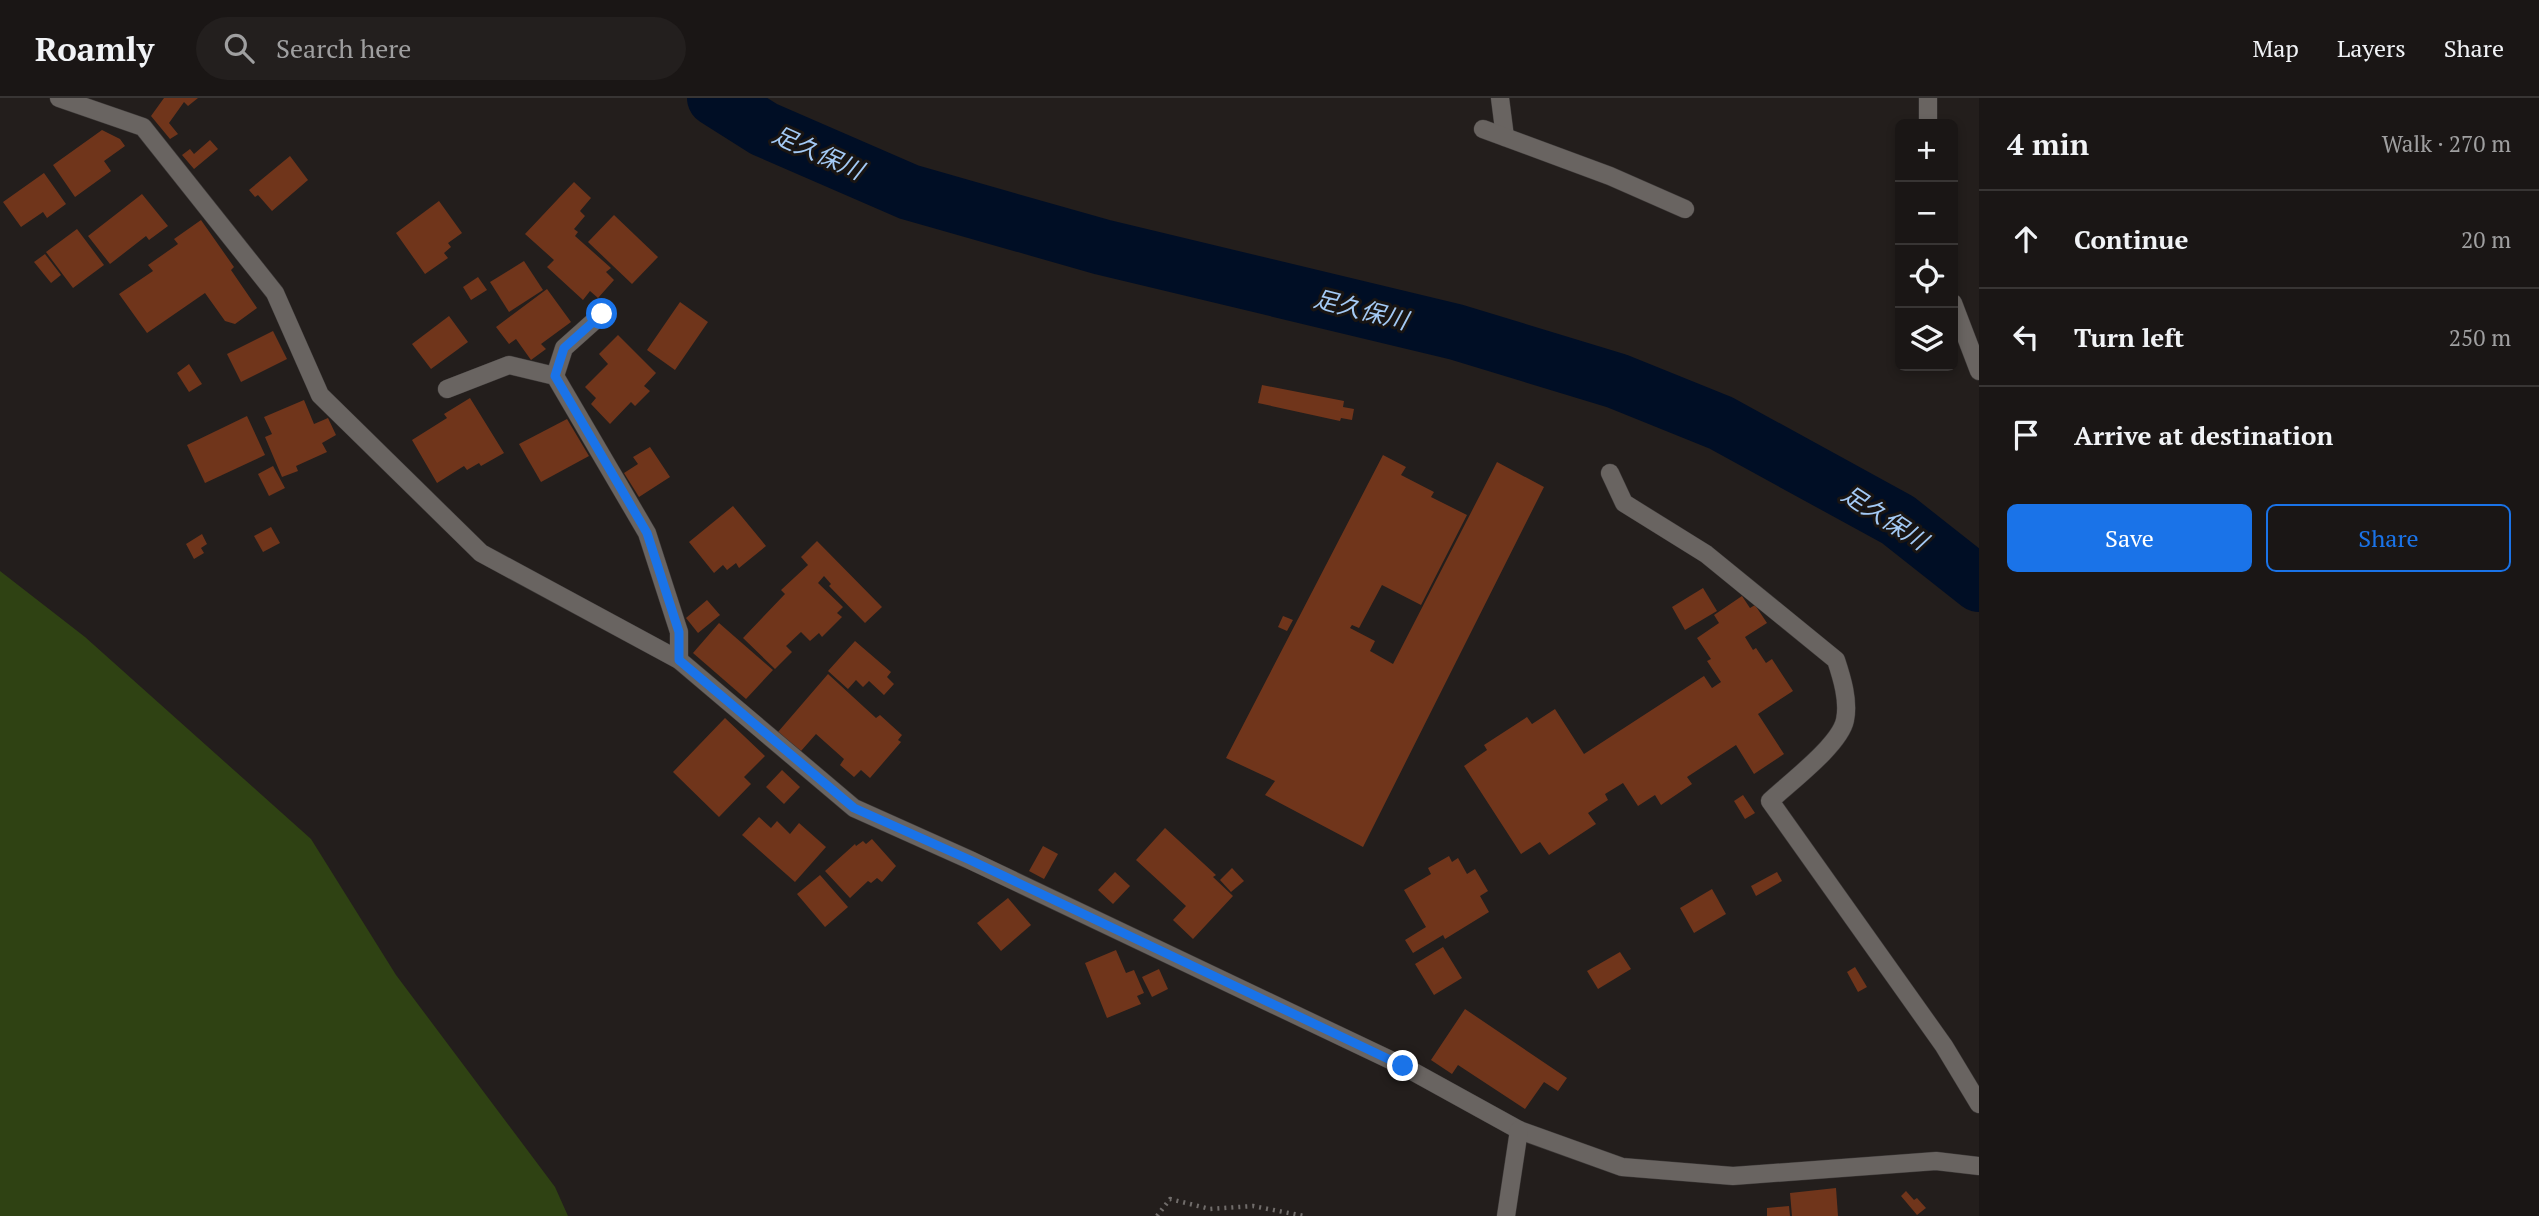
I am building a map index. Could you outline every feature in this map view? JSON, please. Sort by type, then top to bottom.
[{"type":"street","points":[[59,98],[144,127],[275,293],[320,395],[481,553],[679,660],[854,808],[970,860],[1403,1066],[1519,1130],[1622,1167],[1733,1176],[1936,1161],[1979,1166]]},
{"type":"street","points":[[1500,98],[1505,137]]},
{"type":"street","points":[[1928,98],[1928,119]]},
{"type":"street","points":[[1483,129],[1610,176],[1685,209]]},
{"type":"street","points":[[1955,308],[1979,371]]},
{"type":"street","points":[[555,376],[564,348],[602,314]]},
{"type":"street","points":[[447,389],[509,365],[555,376],[647,533],[679,632],[679,660]]},
{"type":"street","points":[[1611,473],[1625,503],[1706,554],[1836,660],[1844,685],[1845,721],[1831,745],[1770,801],[1944,1046],[1979,1104]]},
{"type":"street","points":[[1506,1216],[1519,1130]]},
{"type":"path","points":[[1157,1216],[1170,1199],[1210,1209],[1253,1206],[1304,1216]]},
{"type":"green space","points":[[0,571],[85,637],[311,839],[396,975],[555,1187],[568,1216],[0,1216]]},
{"type":"building","points":[[164,98],[198,98],[188,106],[184,102],[169,123],[178,134],[170,139],[151,116]]},
{"type":"building","points":[[102,130],[120,139],[125,146],[104,161],[111,171],[75,197],[53,165]]},
{"type":"building","points":[[210,140],[218,149],[194,169],[182,155],[190,149],[194,154]]},
{"type":"building","points":[[290,156],[308,180],[272,211],[258,195],[255,197],[249,190]]},
{"type":"building","points":[[44,173],[66,204],[47,218],[43,212],[21,227],[3,202]]},
{"type":"building","points":[[574,182],[591,198],[580,211],[585,216],[574,229],[578,232],[575,236],[611,268],[606,272],[614,280],[598,298],[590,291],[583,300],[547,267],[554,260],[525,234]]},
{"type":"building","points":[[142,194],[168,226],[149,240],[146,236],[110,264],[88,236]]},
{"type":"building","points":[[439,201],[462,233],[448,243],[451,247],[444,253],[448,258],[425,274],[396,233]]},
{"type":"building","points":[[614,215],[658,257],[632,284],[588,242]]},
{"type":"building","points":[[201,220],[234,267],[231,270],[257,308],[235,324],[225,321],[205,293],[147,333],[119,294],[153,271],[148,265],[178,244],[174,239]]},
{"type":"building","points":[[77,229],[104,265],[73,288],[46,252]]},
{"type":"building","points":[[45,254],[61,275],[51,283],[34,262]]},
{"type":"building","points":[[524,261],[543,290],[509,312],[490,282]]},
{"type":"building","points":[[478,277],[487,290],[471,300],[463,287]]},
{"type":"building","points":[[547,289],[571,322],[541,344],[546,349],[531,360],[516,339],[509,344],[496,327]]},
{"type":"building","points":[[680,302],[708,322],[675,370],[647,350]]},
{"type":"building","points":[[449,316],[468,342],[431,369],[412,344]]},
{"type":"building","points":[[273,331],[287,359],[241,382],[227,354]]},
{"type":"building","points":[[618,335],[656,373],[644,386],[650,391],[635,406],[631,402],[610,424],[591,404],[596,398],[585,387],[608,364],[599,354]]},
{"type":"building","points":[[189,364],[202,384],[189,392],[177,373]]},
{"type":"building","points":[[1262,385],[1344,401],[1343,407],[1354,409],[1352,420],[1341,418],[1340,421],[1258,403]]},
{"type":"building","points":[[470,398],[504,453],[481,466],[479,463],[467,470],[464,466],[437,483],[412,440],[447,418],[444,414]]},
{"type":"building","points":[[304,400],[314,424],[328,418],[336,435],[322,443],[327,452],[296,466],[298,471],[282,477],[265,437],[272,434],[264,417]]},
{"type":"building","points":[[247,416],[265,455],[205,483],[187,445]]},
{"type":"building","points":[[567,419],[589,456],[541,482],[519,444]]},
{"type":"building","points":[[650,447],[670,477],[639,497],[624,473],[638,464],[633,457]]},
{"type":"building","points":[[1383,455],[1406,467],[1401,475],[1434,492],[1431,497],[1467,515],[1421,605],[1382,585],[1359,628],[1352,625],[1350,628],[1375,641],[1370,651],[1393,664],[1497,462],[1544,487],[1363,847],[1265,795],[1275,781],[1226,758]]},
{"type":"building","points":[[273,466],[285,488],[269,496],[258,474]]},
{"type":"building","points":[[733,506],[766,546],[739,568],[736,563],[727,570],[723,565],[714,573],[689,542]]},
{"type":"building","points":[[271,527],[280,543],[263,552],[254,536]]},
{"type":"building","points":[[202,534],[207,544],[201,548],[204,553],[194,559],[186,544]]},
{"type":"building","points":[[817,541],[882,607],[865,623],[829,586],[831,584],[824,576],[818,583],[843,607],[837,613],[842,617],[822,637],[819,633],[810,641],[801,632],[786,646],[792,652],[775,669],[743,638],[785,594],[781,590],[808,565],[801,557]]},
{"type":"building","points":[[1703,588],[1717,611],[1685,630],[1672,607]]},
{"type":"building","points":[[1742,596],[1750,608],[1755,605],[1767,623],[1745,637],[1766,663],[1772,659],[1793,691],[1758,714],[1784,754],[1754,774],[1736,745],[1687,777],[1692,784],[1661,805],[1655,795],[1638,806],[1623,783],[1605,794],[1608,800],[1588,813],[1596,824],[1549,855],[1540,842],[1521,854],[1464,766],[1487,750],[1484,745],[1527,717],[1532,724],[1555,709],[1584,754],[1704,676],[1712,688],[1721,682],[1707,661],[1711,659],[1697,638],[1719,623],[1714,615]]},
{"type":"building","points":[[707,600],[720,615],[698,633],[686,618]]},
{"type":"building","points":[[1283,616],[1293,620],[1287,631],[1278,627]]},
{"type":"building","points":[[719,623],[773,670],[746,699],[693,653]]},
{"type":"building","points":[[855,641],[891,672],[887,677],[894,684],[884,695],[869,681],[863,687],[856,680],[848,689],[828,671]]},
{"type":"building","points":[[828,674],[876,718],[880,715],[902,735],[898,740],[901,742],[870,778],[861,770],[854,777],[840,765],[844,759],[816,734],[801,751],[778,732]]},
{"type":"building","points":[[725,718],[765,756],[744,777],[751,784],[719,817],[673,772]]},
{"type":"building","points":[[782,770],[800,787],[784,804],[766,787]]},
{"type":"building","points":[[1743,795],[1755,813],[1745,819],[1734,801]]},
{"type":"building","points":[[759,817],[771,828],[777,821],[790,834],[799,823],[826,847],[795,882],[742,835]]},
{"type":"building","points":[[1165,828],[1216,875],[1213,877],[1233,896],[1193,939],[1173,920],[1186,906],[1136,860]]},
{"type":"building","points":[[872,839],[896,866],[882,882],[877,878],[871,883],[868,881],[850,898],[825,871],[855,844],[856,846],[863,841],[866,844]]},
{"type":"building","points":[[1043,846],[1058,854],[1044,879],[1029,871]]},
{"type":"building","points":[[1449,856],[1452,862],[1458,858],[1467,874],[1475,869],[1488,891],[1480,896],[1489,912],[1445,939],[1443,935],[1413,953],[1405,940],[1426,927],[1404,890],[1431,874],[1428,868]]},
{"type":"building","points":[[1232,868],[1244,881],[1231,892],[1220,880]]},
{"type":"building","points":[[1115,872],[1130,886],[1113,904],[1098,890]]},
{"type":"building","points":[[1777,872],[1782,881],[1756,896],[1751,886]]},
{"type":"building","points":[[820,875],[848,907],[825,927],[797,894]]},
{"type":"building","points":[[1712,889],[1726,914],[1694,933],[1680,908]]},
{"type":"building","points":[[1008,898],[1031,925],[1001,951],[977,923]]},
{"type":"building","points":[[1443,947],[1462,978],[1434,995],[1415,964]]},
{"type":"building","points":[[1116,950],[1126,973],[1134,970],[1144,993],[1137,996],[1141,1004],[1107,1018],[1085,963]]},
{"type":"building","points":[[1620,952],[1631,969],[1598,989],[1587,971]]},
{"type":"building","points":[[1855,967],[1867,987],[1858,992],[1847,972]]},
{"type":"building","points":[[1159,969],[1168,989],[1152,997],[1142,977]]},
{"type":"building","points":[[1465,1009],[1567,1078],[1558,1091],[1544,1082],[1525,1109],[1458,1065],[1452,1074],[1431,1060]]},
{"type":"building","points":[[1836,1188],[1838,1216],[1792,1216],[1790,1193]]},
{"type":"building","points":[[1906,1191],[1926,1208],[1917,1215],[1901,1196]]},
{"type":"building","points":[[1789,1206],[1790,1216],[1767,1216],[1767,1208]]},
{"type":"waterway","name":"足久保川","points":[[715,98],[764,129],[909,192],[1102,247],[1456,332],[1617,381],[1721,423],[1898,520],[1979,584]]},
{"type":"route","points":[[602,314],[564,348],[555,376],[647,533],[679,632],[679,660],[854,808],[970,860],[1403,1066]]}]
